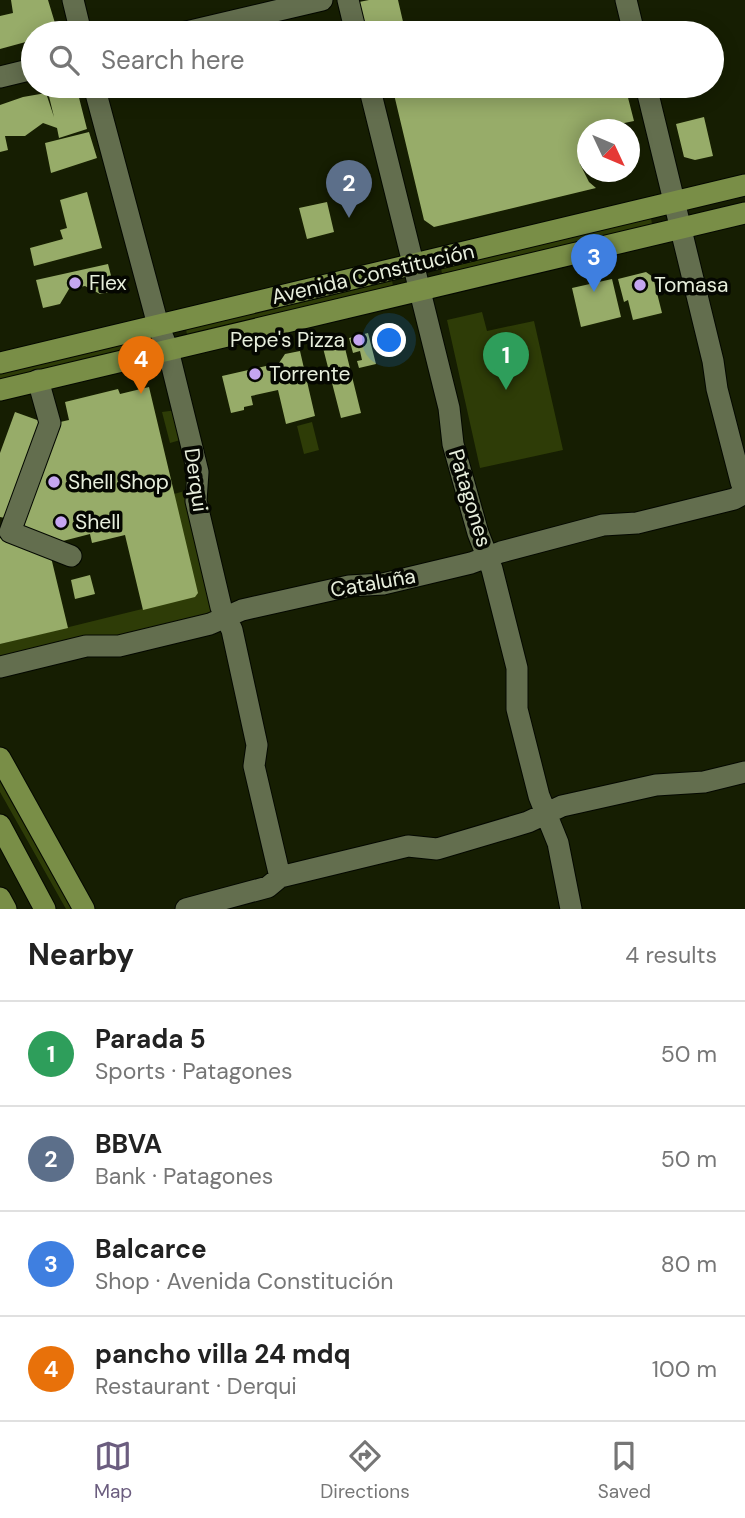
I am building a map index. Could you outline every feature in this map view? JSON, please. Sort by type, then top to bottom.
[{"type":"main road","name":"Avenida Constitución","points":[[0,363],[745,185]]},
{"type":"main road","name":"Avenida Constitución","points":[[0,390],[745,213]]},
{"type":"main road","points":[[0,758],[84,909]]},
{"type":"main road","points":[[0,825],[46,909]]},
{"type":"main road","points":[[0,898],[6,909]]},
{"type":"street","points":[[73,0],[78,21]]},
{"type":"street","points":[[233,21],[322,0]]},
{"type":"street","points":[[348,0],[353,21]]},
{"type":"street","points":[[626,0],[631,21]]},
{"type":"street","points":[[0,77],[21,72]]},
{"type":"street","name":"Derqui","points":[[97,98],[158,325],[168,350],[198,472],[196,501],[221,607],[232,630],[257,745],[254,766],[280,877]]},
{"type":"street","name":"Patagones","points":[[372,98],[449,408],[453,444],[478,533],[492,569],[517,668],[517,709],[539,796],[558,843],[571,909]]},
{"type":"street","points":[[649,98],[713,361],[716,389],[745,493]]},
{"type":"street","points":[[38,380],[50,423],[9,508],[10,532],[71,556]]},
{"type":"street","name":"Cataluña","points":[[0,667],[86,646],[119,646],[210,624],[242,610],[349,586],[383,584],[471,563],[603,525],[637,523],[734,499],[745,493]]},
{"type":"street","points":[[186,909],[268,887],[280,877],[408,846],[438,849],[528,822],[562,806],[656,785],[704,782],[745,772]]},
{"type":"green space","points":[[651,218],[652,224],[442,274],[441,268]]},
{"type":"green space","points":[[392,280],[393,286],[187,335],[186,329]]},
{"type":"green space","points":[[482,312],[487,331],[534,321],[563,450],[480,468],[447,320]]},
{"type":"green space","points":[[133,342],[135,347],[0,380],[0,374]]},
{"type":"green space","points":[[177,410],[184,439],[170,443],[162,412]]},
{"type":"green space","points":[[312,422],[319,450],[304,454],[297,426]]},
{"type":"green space","points":[[188,490],[214,617],[0,662],[0,644],[195,596],[174,494]]},
{"type":"green space","points":[[0,775],[76,909],[66,909],[0,792]]},
{"type":"building","points":[[11,0],[48,0],[54,21],[21,21],[21,43],[0,49],[0,16],[13,13]]},
{"type":"building","points":[[398,0],[403,21],[363,21],[359,2]]},
{"type":"building","points":[[21,98],[48,98],[54,117],[49,98],[79,98],[87,129],[59,138],[57,128],[43,123],[25,136],[5,136],[8,150],[0,152],[0,105]]},
{"type":"building","points":[[395,98],[628,98],[633,119],[577,119],[577,182],[589,182],[596,188],[434,227],[424,220]]},
{"type":"building","points":[[704,117],[713,156],[695,160],[684,157],[676,124]]},
{"type":"building","points":[[89,132],[97,158],[51,173],[45,143]]},
{"type":"building","points":[[87,192],[102,248],[34,266],[30,248],[63,239],[60,230],[67,228],[60,200]]},
{"type":"building","points":[[327,202],[334,232],[307,239],[299,208]]},
{"type":"building","name":"Flex","points":[[108,264],[115,291],[100,294],[85,286],[69,289],[60,304],[43,308],[36,280]]},
{"type":"building","points":[[646,272],[653,277],[662,313],[633,320],[628,300],[624,302],[618,279]]},
{"type":"building","points":[[612,279],[621,317],[581,327],[572,288]]},
{"type":"building","points":[[368,333],[376,364],[359,368],[357,361],[362,360],[360,351],[353,353],[349,338]]},
{"type":"building","points":[[343,340],[361,413],[341,418],[322,344]]},
{"type":"building","points":[[300,351],[315,416],[286,424],[278,390],[251,396],[253,405],[231,413],[222,376],[279,363],[285,354]]},
{"type":"building","points":[[149,387],[198,593],[195,597],[143,610],[125,535],[92,543],[90,534],[59,542],[23,529],[39,481],[5,518],[0,517],[0,453],[15,412],[40,421],[48,456],[60,422],[69,420],[65,402],[118,389],[120,394]]},
{"type":"building","points":[[0,537],[50,553],[68,628],[0,644]]},
{"type":"building","points":[[90,575],[95,594],[75,599],[71,580]]},
{"type":"place","name":"BBVA","points":[[349,218]]},
{"type":"place","name":"Flex","points":[[75,283]]},
{"type":"place","name":"Tomasa","points":[[640,285]]},
{"type":"place","name":"Balcarce","points":[[594,292]]},
{"type":"place","name":"Pepe's Pizza","points":[[359,340]]},
{"type":"place","name":"Torrente","points":[[255,374]]},
{"type":"place","name":"Parada 5","points":[[506,390]]},
{"type":"place","name":"pancho villa 24 mdq","points":[[141,394]]},
{"type":"place","name":"Shell Shop","points":[[54,482]]},
{"type":"place","name":"Shell","points":[[61,522]]}]
